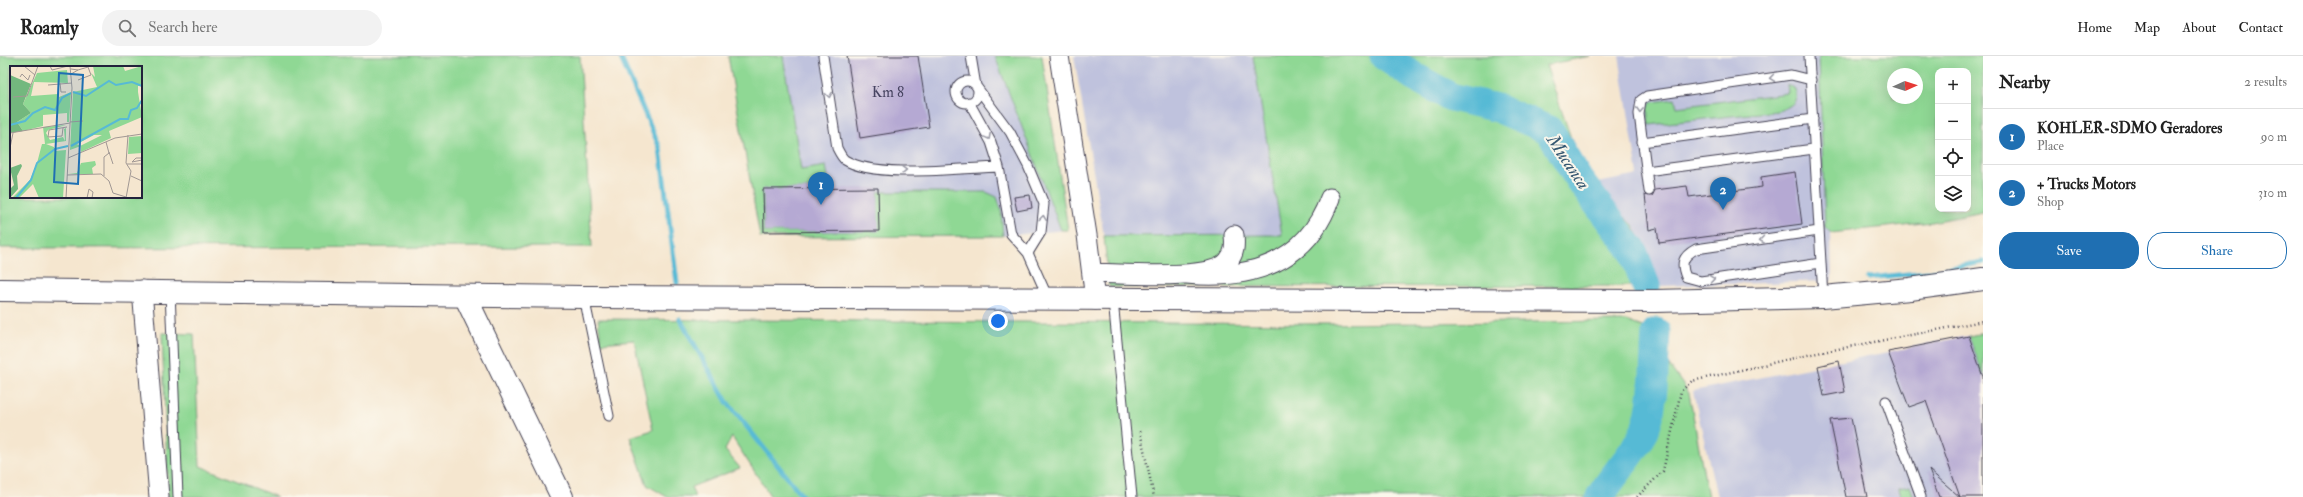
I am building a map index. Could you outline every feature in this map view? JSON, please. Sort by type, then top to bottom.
[{"type":"main road","points":[[0,290],[142,290],[465,296],[1104,300],[1655,301],[1823,298],[1910,289],[1983,279]]},
{"type":"main road","points":[[465,296],[562,497]]},
{"type":"street","points":[[1059,56],[1092,273],[1104,300]]},
{"type":"street","points":[[1092,273],[1187,274],[1211,277],[1232,275],[1255,270],[1276,262],[1295,251],[1323,218],[1330,198]]},
{"type":"street","points":[[1187,274],[1211,271],[1228,262],[1236,247],[1234,235]]},
{"type":"street","points":[[142,290],[160,497]]},
{"type":"lane","points":[[823,56],[837,148],[844,160],[860,167],[881,171],[999,167]]},
{"type":"lane","points":[[971,56],[976,86],[977,96],[969,102],[962,102],[957,96],[958,86],[967,81],[976,86],[1010,132],[1028,166],[1044,204],[1041,232],[1028,253]]},
{"type":"lane","points":[[1809,56],[1823,298]]},
{"type":"lane","points":[[1649,191],[1642,142],[1639,106],[1642,100],[1647,96],[1791,75],[1810,80]]},
{"type":"lane","points":[[969,102],[991,142],[999,167],[1011,234],[1028,253],[1048,299]]},
{"type":"lane","points":[[1642,142],[1813,119]]},
{"type":"lane","points":[[1646,171],[1814,149]]},
{"type":"lane","points":[[1819,231],[1696,249],[1687,253],[1682,260],[1682,270],[1686,277],[1701,281],[1821,264]]},
{"type":"lane","points":[[170,291],[178,497]]},
{"type":"lane","points":[[584,296],[609,416]]},
{"type":"lane","points":[[1104,300],[1132,497]]},
{"type":"lane","points":[[1886,401],[1921,497]]},
{"type":"path","points":[[1637,497],[1662,471],[1681,391],[1692,381],[1812,354],[1983,321]]},
{"type":"shaded area","points":[[728,56],[1042,56],[1068,230],[1003,236],[760,237]]},
{"type":"shaded area","points":[[1074,56],[1253,56],[1282,235],[1104,236]]},
{"type":"shaded area","points":[[1619,56],[1819,56],[1825,227],[1831,233],[1832,281],[1657,286],[1649,255],[1587,185],[1638,175]]},
{"type":"shaded area","points":[[1983,333],[1983,497],[1717,497],[1693,391]]},
{"type":"green space","points":[[0,56],[580,56],[592,247],[0,248]]},
{"type":"green space","points":[[728,56],[783,56],[801,170],[826,166],[830,189],[763,189],[764,232],[878,231],[878,192],[986,192],[997,197],[1001,209],[1003,236],[760,237]]},
{"type":"green space","points":[[995,56],[1042,56],[1068,230],[1061,230]]},
{"type":"green space","points":[[1253,56],[1590,56],[1546,65],[1587,185],[1615,207],[1633,225],[1649,255],[1657,286],[1109,287],[1104,236],[1282,235]]},
{"type":"green space","points":[[1819,56],[1983,56],[1983,212],[1932,222],[1831,233],[1825,227]]},
{"type":"green space","points":[[1787,84],[1795,89],[1795,101],[1790,106],[1778,111],[1649,125],[1647,108],[1652,102],[1675,99],[1677,107],[1788,93]]},
{"type":"green space","points":[[598,319],[1321,324],[1626,321],[1656,332],[1665,360],[1689,393],[1708,497],[771,497],[732,437],[725,450],[740,468],[691,487],[695,497],[667,497],[647,485],[630,437],[653,430],[634,340],[601,343]]},
{"type":"green space","points":[[162,333],[194,334],[200,466],[277,497],[168,497]]},
{"type":"green space","points":[[1983,333],[1983,377],[1969,336]]},
{"type":"green space","points":[[1910,486],[1914,497],[1901,497],[1899,488]]},
{"type":"building","points":[[847,56],[918,56],[929,127],[860,138]]},
{"type":"building","points":[[1795,172],[1802,224],[1659,243],[1657,228],[1649,230],[1645,195],[1652,196],[1655,190],[1687,186],[1689,197],[1762,187],[1761,177]]},
{"type":"building","points":[[878,188],[879,231],[764,232],[763,189]]},
{"type":"building","points":[[1030,195],[1032,208],[1017,211],[1014,197]]},
{"type":"building","points":[[1969,336],[1983,377],[1983,497],[1960,497],[1926,401],[1909,407],[1888,352]]},
{"type":"building","points":[[1839,361],[1845,392],[1824,396],[1818,366]]},
{"type":"building","points":[[1851,418],[1867,497],[1846,497],[1830,420]]},
{"type":"building","points":[[1929,470],[1960,497],[1939,497]]},
{"type":"waterway","points":[[620,56],[660,148],[677,283]]},
{"type":"waterway","name":"Mucanca","points":[[1384,56],[1415,77],[1451,97],[1497,108],[1549,130],[1579,180],[1633,251],[1646,286]]},
{"type":"waterway","points":[[1868,278],[1929,272],[1983,262]]},
{"type":"waterway","points":[[680,319],[727,402],[803,497]]},
{"type":"waterway","name":"Mucanca","points":[[1600,497],[1635,448],[1645,430],[1651,408],[1656,332]]},
{"type":"place","name":"KOHLER-SDMO Geradores","points":[[821,205]]},
{"type":"place","name":"+ Trucks Motors","points":[[1723,210]]}]
